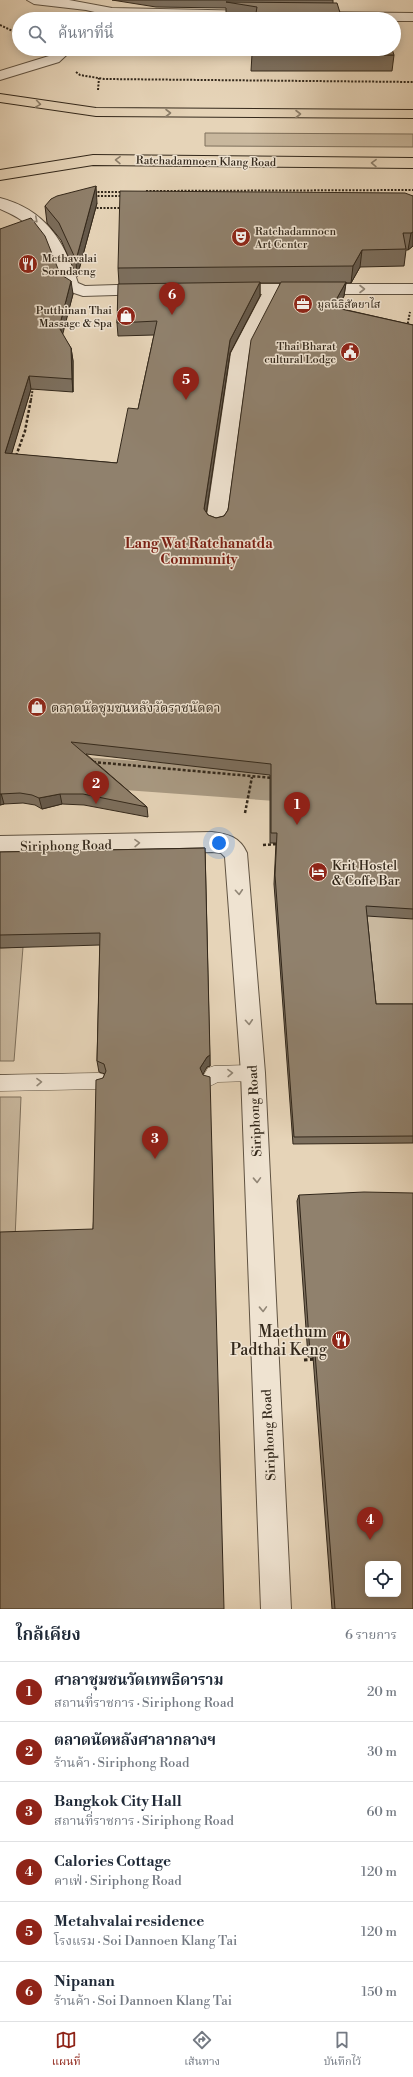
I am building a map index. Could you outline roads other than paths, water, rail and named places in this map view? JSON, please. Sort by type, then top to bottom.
[{"type":"main road","points":[[0,98],[96,112],[413,114]]},
{"type":"main road","name":"Ratchadamnoen Klang Road","points":[[0,175],[93,160],[413,163]]},
{"type":"street","points":[[34,0],[86,6],[99,12]]},
{"type":"street","points":[[112,12],[125,0]]},
{"type":"street","points":[[401,18],[413,18]]},
{"type":"street","points":[[0,76],[53,56]]},
{"type":"street","points":[[0,203],[29,216],[51,237],[62,260],[71,286],[83,291],[168,289]]},
{"type":"street","points":[[213,289],[413,289]]},
{"type":"street","points":[[216,522],[240,354],[273,289]]},
{"type":"street","name":"Siriphong Road","points":[[0,846],[212,842],[227,844],[236,853],[253,1073],[276,1609]]},
{"type":"lane","points":[[210,1078],[214,1074],[253,1073]]},
{"type":"lane","points":[[0,1083],[99,1081]]},
{"type":"waterway","points":[[0,766],[413,796]]},
{"type":"place","name":"Ratchadamnoen Art Center","points":[[241,237]]},
{"type":"place","name":"Methavalai Sorndaeng","points":[[28,264]]},
{"type":"place","name":"มูลนิธิสัตยาไส","points":[[303,304]]},
{"type":"place","name":"Nipanan","points":[[172,315]]},
{"type":"place","name":"Putthinan Thai Massage & Spa","points":[[126,316]]},
{"type":"place","name":"Thai Bharat cultural Lodge","points":[[350,352]]},
{"type":"place","name":"Metahvalai residence","points":[[186,400]]},
{"type":"place","name":"ตลาดนัดชุมชนหลังวัดราชนัดดา","points":[[37,707]]},
{"type":"place","name":"ตลาดนัดหลังศาลากลางฯ","points":[[96,804]]},
{"type":"place","name":"ศาลาชุมชนวัดเทพธิดาราม","points":[[297,825]]},
{"type":"place","name":"Krit Hostel & Coffe Bar","points":[[318,872]]},
{"type":"place","name":"Bangkok City Hall","points":[[155,1159]]},
{"type":"place","name":"Maethum Padthai Keng","points":[[341,1340]]},
{"type":"place","name":"Calories Cottage","points":[[370,1540]]},
{"type":"district","name":"Lang Wat Ratchanatda Community","points":[[199,552]]}]
